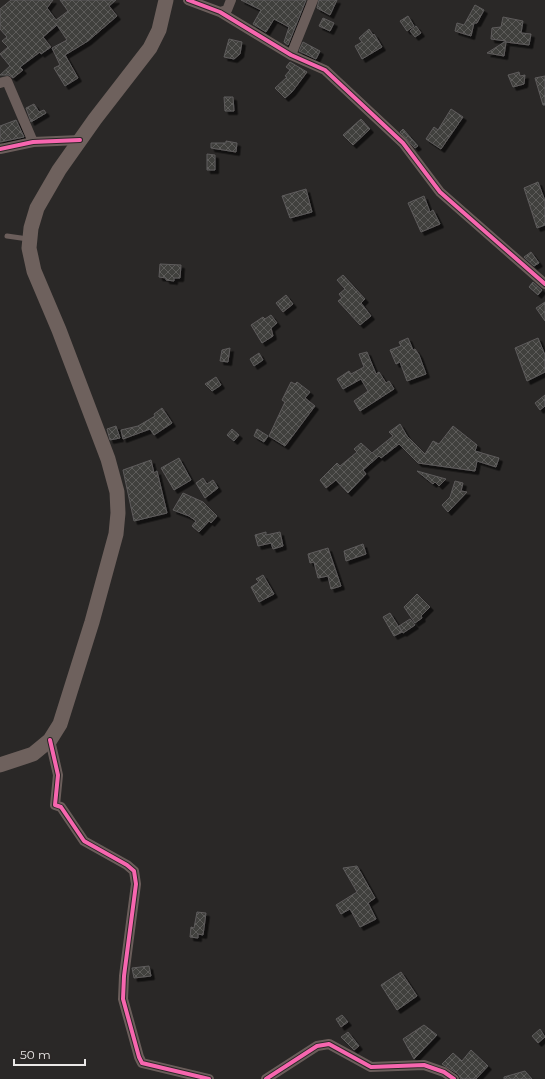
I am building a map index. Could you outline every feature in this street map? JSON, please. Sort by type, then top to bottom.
[{"type":"main road","points":[[0,765],[33,754],[50,740],[60,724],[90,629],[116,534],[118,513],[117,492],[113,474],[59,330],[34,271],[29,248],[29,239],[37,208],[55,176],[80,140],[150,48],[159,30],[166,0]]},
{"type":"street","points":[[188,0],[220,12],[291,55],[325,70],[403,143],[440,192],[545,284]]},
{"type":"street","points":[[220,12],[227,10],[231,0]]},
{"type":"street","points":[[291,55],[313,0]]},
{"type":"street","points":[[0,83],[7,81],[33,142]]},
{"type":"street","points":[[0,149],[33,142],[80,140]]},
{"type":"street","points":[[50,740],[58,774],[55,805],[60,807],[84,841],[127,864],[134,871],[136,884],[124,976],[123,999],[139,1058],[142,1063],[209,1079]]},
{"type":"street","points":[[266,1079],[317,1046],[329,1044],[371,1067],[424,1065],[444,1072],[454,1079]]},
{"type":"lane","points":[[7,236],[29,239]]},
{"type":"building","points":[[11,0],[53,0],[47,8],[56,20],[68,11],[60,0],[116,0],[109,6],[117,16],[88,41],[65,55],[78,78],[65,86],[54,68],[60,65],[52,48],[67,40],[57,25],[43,37],[51,47],[41,54],[40,52],[20,67],[23,70],[13,78],[9,75],[0,75],[10,66],[0,54],[8,47],[2,41],[7,37],[0,29],[0,9]]},
{"type":"building","points":[[241,0],[306,0],[288,45],[284,42],[289,27],[274,19],[266,32],[253,24],[261,10]]},
{"type":"building","points":[[319,0],[337,0],[330,15],[317,8]]},
{"type":"building","points":[[475,5],[484,10],[477,23],[474,23],[471,36],[455,31],[457,23],[464,25]]},
{"type":"building","points":[[408,16],[414,26],[407,31],[400,21]]},
{"type":"building","points":[[503,17],[523,21],[521,33],[531,34],[529,45],[506,42],[504,56],[487,53],[506,41],[491,39],[492,28],[501,27]]},
{"type":"building","points":[[323,18],[334,23],[330,31],[319,26]]},
{"type":"building","points":[[416,26],[421,33],[415,37],[410,31]]},
{"type":"building","points":[[369,29],[382,47],[362,59],[355,46],[362,42],[359,38]]},
{"type":"building","points":[[229,39],[242,42],[240,54],[234,59],[224,57]]},
{"type":"building","points":[[303,42],[320,51],[316,59],[299,51]]},
{"type":"building","points":[[290,62],[307,72],[292,92],[285,98],[275,88],[287,77],[285,76],[290,70],[286,67]]},
{"type":"building","points":[[519,72],[520,76],[525,75],[524,84],[513,87],[508,75]]},
{"type":"building","points":[[545,76],[545,105],[543,105],[535,78]]},
{"type":"building","points":[[224,97],[233,97],[234,111],[225,111]]},
{"type":"building","points":[[34,104],[39,112],[44,110],[46,113],[31,122],[26,108]]},
{"type":"building","points":[[451,109],[463,117],[441,149],[426,139],[434,127],[438,130]]},
{"type":"building","points":[[361,119],[370,129],[353,145],[343,135]]},
{"type":"building","points":[[16,120],[24,137],[0,142],[0,126]]},
{"type":"building","points":[[403,129],[418,146],[415,148],[400,132]]},
{"type":"building","points":[[226,141],[237,143],[236,152],[211,148],[211,143],[226,143]]},
{"type":"building","points":[[207,154],[215,155],[215,170],[207,170]]},
{"type":"building","points":[[538,182],[545,201],[545,225],[537,228],[524,188]]},
{"type":"building","points":[[306,189],[312,212],[290,218],[282,196]]},
{"type":"building","points":[[424,196],[430,212],[433,210],[440,224],[421,232],[408,203]]},
{"type":"building","points":[[531,252],[539,263],[534,266],[524,257]]},
{"type":"building","points":[[160,264],[181,265],[180,278],[174,278],[174,281],[159,277]]},
{"type":"building","points":[[343,275],[365,299],[361,303],[371,316],[360,325],[338,301],[342,298],[339,294],[345,289],[337,280]]},
{"type":"building","points":[[533,282],[542,290],[538,295],[529,287]]},
{"type":"building","points":[[286,295],[293,304],[283,312],[276,303]]},
{"type":"building","points":[[545,302],[545,321],[536,308]]},
{"type":"building","points":[[271,315],[277,323],[271,328],[273,336],[262,343],[251,325],[263,317],[265,319]]},
{"type":"building","points":[[408,338],[413,350],[415,349],[419,355],[426,374],[407,381],[400,362],[396,364],[390,350],[401,346],[399,342]]},
{"type":"building","points":[[538,338],[545,355],[545,372],[527,381],[515,348]]},
{"type":"building","points":[[230,348],[228,362],[220,361],[222,350]]},
{"type":"building","points":[[367,352],[376,374],[379,372],[386,383],[389,381],[394,389],[360,411],[354,401],[368,391],[361,379],[343,389],[337,379],[349,371],[351,374],[364,367],[359,354]]},
{"type":"building","points":[[259,353],[263,360],[254,366],[250,359]]},
{"type":"building","points":[[216,377],[221,385],[212,391],[205,384]]},
{"type":"building","points":[[291,382],[295,384],[297,382],[310,392],[305,398],[315,406],[285,446],[269,436],[285,402],[282,400]]},
{"type":"building","points":[[545,395],[545,406],[540,410],[535,403]]},
{"type":"building","points":[[162,408],[172,423],[154,435],[150,429],[123,439],[121,430],[138,426],[155,416],[154,414]]},
{"type":"building","points":[[400,424],[407,436],[425,454],[433,441],[439,444],[453,426],[477,445],[475,451],[499,458],[496,467],[477,461],[475,471],[418,463],[399,444],[381,458],[379,456],[363,470],[366,474],[348,493],[336,480],[326,488],[320,480],[337,463],[340,466],[357,452],[354,449],[361,443],[372,453],[393,436],[389,432]]},
{"type":"building","points":[[116,426],[120,438],[110,440],[107,429]]},
{"type":"building","points":[[232,429],[239,435],[234,441],[227,435]]},
{"type":"building","points":[[257,429],[268,436],[264,442],[254,436]]},
{"type":"building","points":[[179,458],[191,480],[174,490],[161,468]]},
{"type":"building","points":[[151,460],[154,473],[157,471],[167,513],[134,521],[123,470]]},
{"type":"building","points":[[417,471],[446,479],[439,486],[435,482],[433,484]]},
{"type":"building","points":[[203,478],[207,484],[213,480],[218,488],[205,498],[196,483]]},
{"type":"building","points":[[455,481],[463,483],[461,491],[467,492],[448,512],[442,505],[450,497]]},
{"type":"building","points":[[183,493],[203,502],[217,516],[211,523],[209,521],[199,532],[192,526],[196,521],[189,516],[173,510]]},
{"type":"building","points":[[266,532],[266,535],[280,532],[283,546],[273,549],[271,543],[258,546],[255,535]]},
{"type":"building","points":[[363,544],[366,554],[346,561],[344,551]]},
{"type":"building","points":[[328,548],[341,586],[331,589],[328,576],[318,578],[314,562],[310,563],[308,554]]},
{"type":"building","points":[[263,575],[274,594],[259,602],[251,587],[259,582],[256,579]]},
{"type":"building","points":[[417,594],[430,607],[421,616],[422,618],[415,623],[404,607]]},
{"type":"building","points":[[390,613],[402,632],[394,636],[383,617]]},
{"type":"building","points":[[410,619],[415,625],[403,633],[399,626]]},
{"type":"building","points":[[357,866],[375,898],[368,903],[376,919],[360,927],[350,909],[341,914],[336,905],[357,892],[343,868]]},
{"type":"building","points":[[197,912],[206,913],[203,935],[198,934],[198,938],[190,937],[191,927],[194,928]]},
{"type":"building","points":[[149,966],[151,976],[134,978],[132,968]]},
{"type":"building","points":[[401,972],[417,996],[397,1010],[381,985]]},
{"type":"building","points":[[342,1015],[348,1022],[341,1027],[336,1019]]},
{"type":"building","points":[[424,1025],[437,1035],[414,1059],[403,1039]]},
{"type":"building","points":[[540,1029],[545,1037],[538,1043],[532,1036]]},
{"type":"building","points":[[348,1032],[359,1046],[354,1050],[341,1037]]},
{"type":"building","points":[[471,1050],[488,1066],[476,1079],[461,1079],[458,1074],[442,1064],[453,1053],[462,1061]]},
{"type":"building","points":[[525,1071],[532,1079],[504,1079],[504,1077]]},
{"type":"cycle path","points":[[188,0],[220,12],[291,55],[325,70],[403,143],[440,192],[545,284]]},
{"type":"cycle path","points":[[0,149],[33,142],[80,140]]},
{"type":"cycle path","points":[[50,740],[58,775],[55,805],[61,807],[84,841],[127,865],[134,871],[136,884],[124,976],[123,999],[139,1057],[142,1063],[209,1079]]},
{"type":"cycle path","points":[[266,1079],[317,1046],[329,1044],[371,1067],[424,1065],[444,1072],[454,1079]]}]
